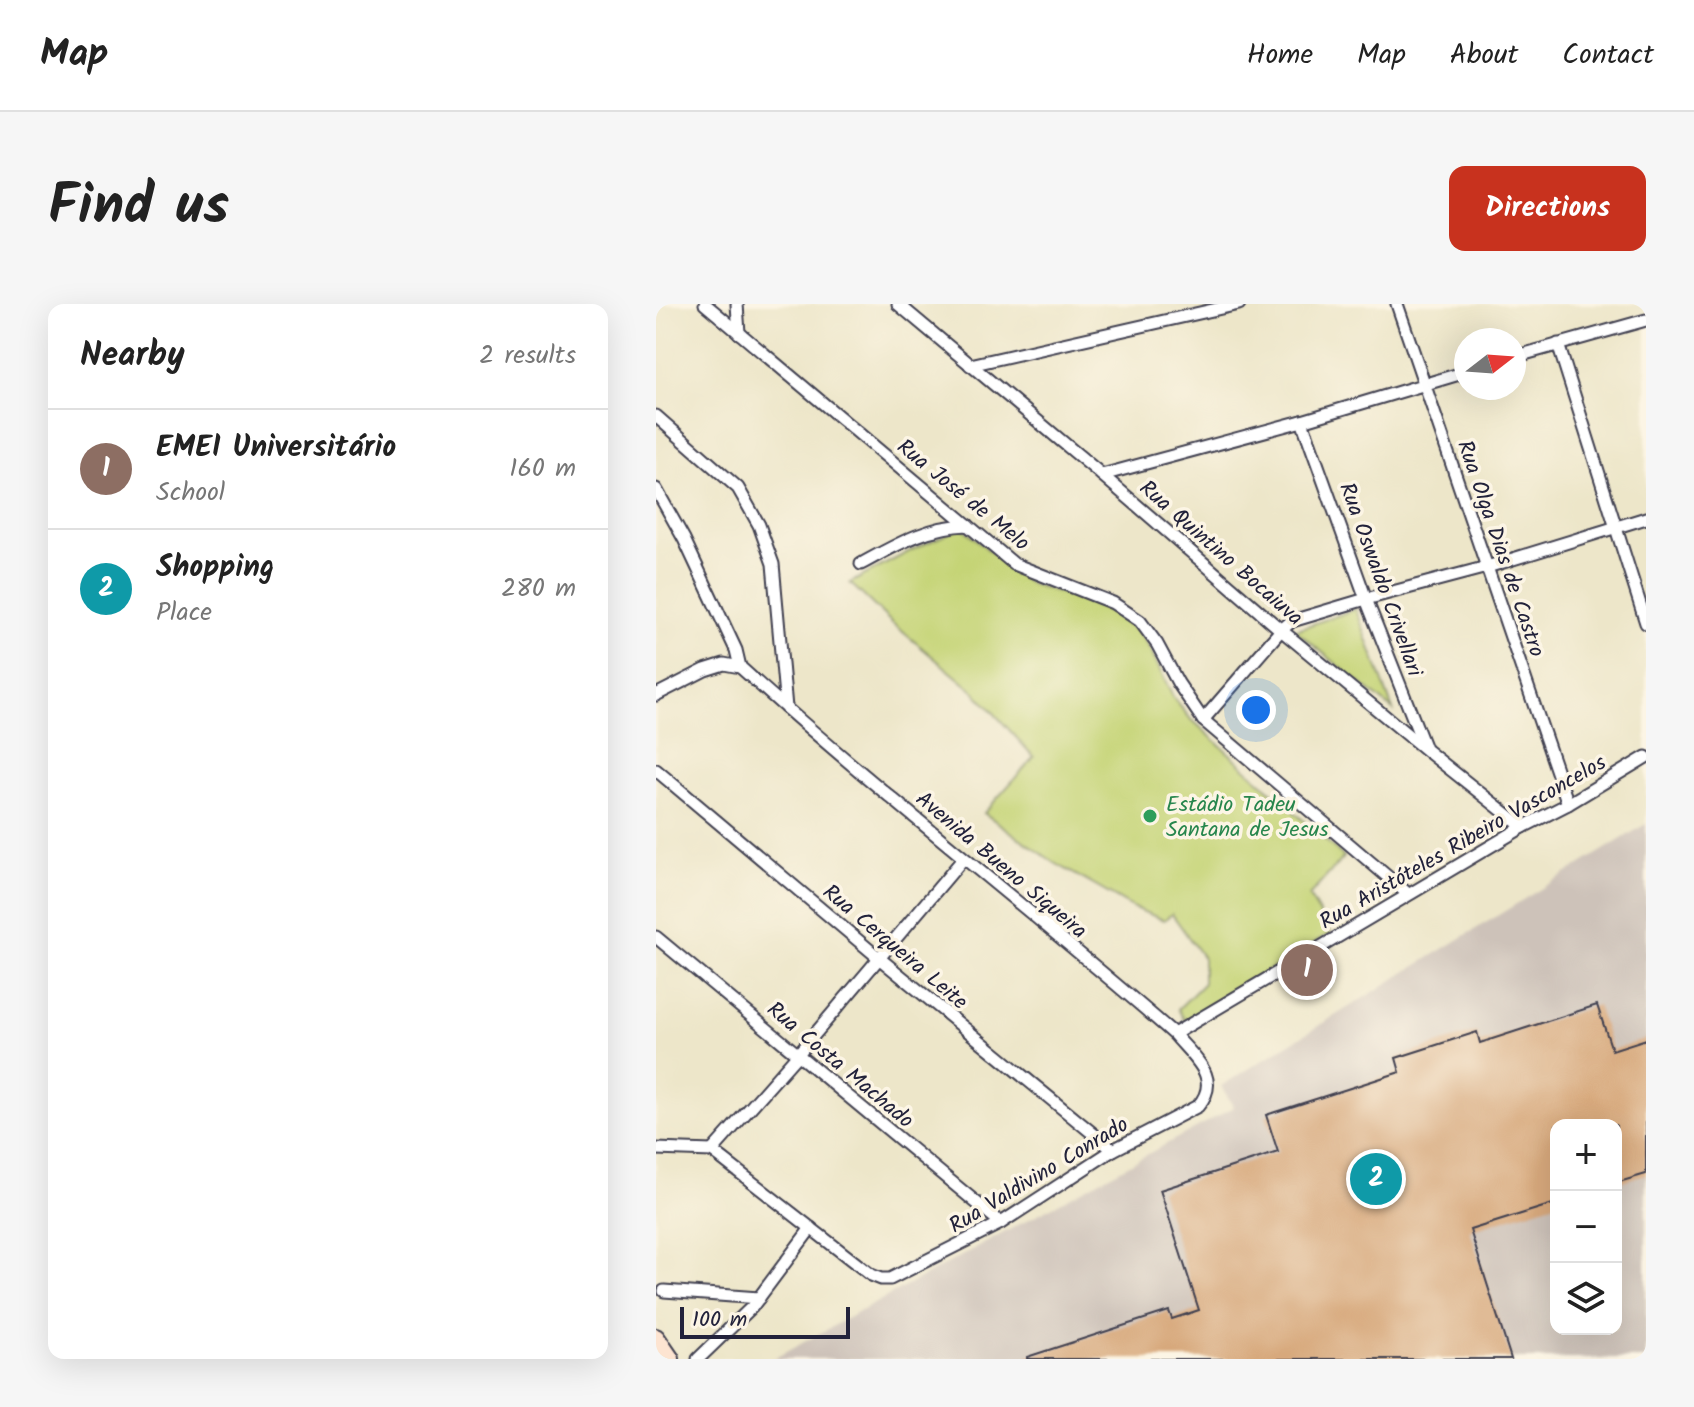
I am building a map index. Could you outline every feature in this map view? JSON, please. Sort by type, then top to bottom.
[{"type":"main road","points":[[656,1337],[671,1359]]},
{"type":"street","name":"Rua José de Melo","points":[[705,304],[1014,564],[1113,603],[1140,621],[1203,720],[1408,894]]},
{"type":"street","points":[[737,304],[739,333]]},
{"type":"street","name":"Rua Quintino Bocaiuva","points":[[898,304],[1281,630],[1523,827]]},
{"type":"street","points":[[970,365],[1189,310],[1239,304]]},
{"type":"street","name":"Rua Olga Dias de Castro","points":[[1397,304],[1568,804]]},
{"type":"street","points":[[1526,353],[1646,320]]},
{"type":"street","points":[[1558,344],[1646,623]]},
{"type":"street","points":[[1102,475],[1302,421],[1454,376]]},
{"type":"street","points":[[656,416],[738,488],[759,525],[773,564],[786,708]]},
{"type":"street","name":"Rua Oswaldo Crivellari","points":[[1302,421],[1366,599],[1426,750]]},
{"type":"street","points":[[656,434],[668,426]]},
{"type":"street","points":[[656,489],[684,539],[736,650],[740,667],[724,664],[705,670],[656,695]]},
{"type":"street","points":[[1203,720],[1292,621],[1487,567],[1646,518]]},
{"type":"street","points":[[861,564],[901,542],[945,526],[968,525]]},
{"type":"street","name":"Avenida Bueno Siqueira","points":[[740,667],[963,859],[1174,1034],[1204,1070],[1209,1084],[1206,1097],[1198,1106]]},
{"type":"street","name":"Rua Aristóteles Ribeiro Vasconcelos","points":[[1174,1034],[1646,757]]},
{"type":"street","name":"Rua Cerqueira Leite","points":[[656,770],[1113,1150]]},
{"type":"street","points":[[712,1151],[963,859]]},
{"type":"street","name":"Rua Costa Machado","points":[[657,939],[1001,1223]]},
{"type":"street","name":"Rua Valdivino Conrado","points":[[811,1228],[871,1275],[890,1279],[1001,1223],[1113,1150],[1198,1106]]},
{"type":"street","points":[[656,1149],[712,1151],[811,1228],[752,1307],[698,1359]]},
{"type":"street","points":[[664,1291],[759,1298]]},
{"type":"shaded area","points":[[1646,824],[1646,1359],[773,1359],[1234,1107],[1221,1086]]},
{"type":"green space","points":[[962,527],[1031,584],[1097,604],[1138,631],[1174,699],[1189,717],[1344,857],[1309,896],[1331,933],[1185,1021],[1178,1009],[1203,984],[1203,958],[1172,914],[1164,920],[1134,908],[1055,863],[984,813],[1034,757],[975,692],[891,622],[850,583]]},
{"type":"green space","points":[[1356,609],[1393,710],[1295,630]]},
{"type":"building","points":[[1597,1005],[1612,1050],[1646,1039],[1646,1174],[1622,1181],[1622,1119],[1550,1119],[1550,1205],[1470,1230],[1511,1359],[1027,1359],[1169,1311],[1172,1319],[1199,1310],[1160,1190],[1278,1152],[1266,1115],[1400,1072],[1396,1058],[1477,1032],[1480,1043]]},
{"type":"place","name":"Estádio Tadeu Santana de Jesus","points":[[1150,816]]},
{"type":"place","name":"EMEI Universitário","points":[[1307,970]]},
{"type":"place","name":"Shopping","points":[[1376,1179]]}]
